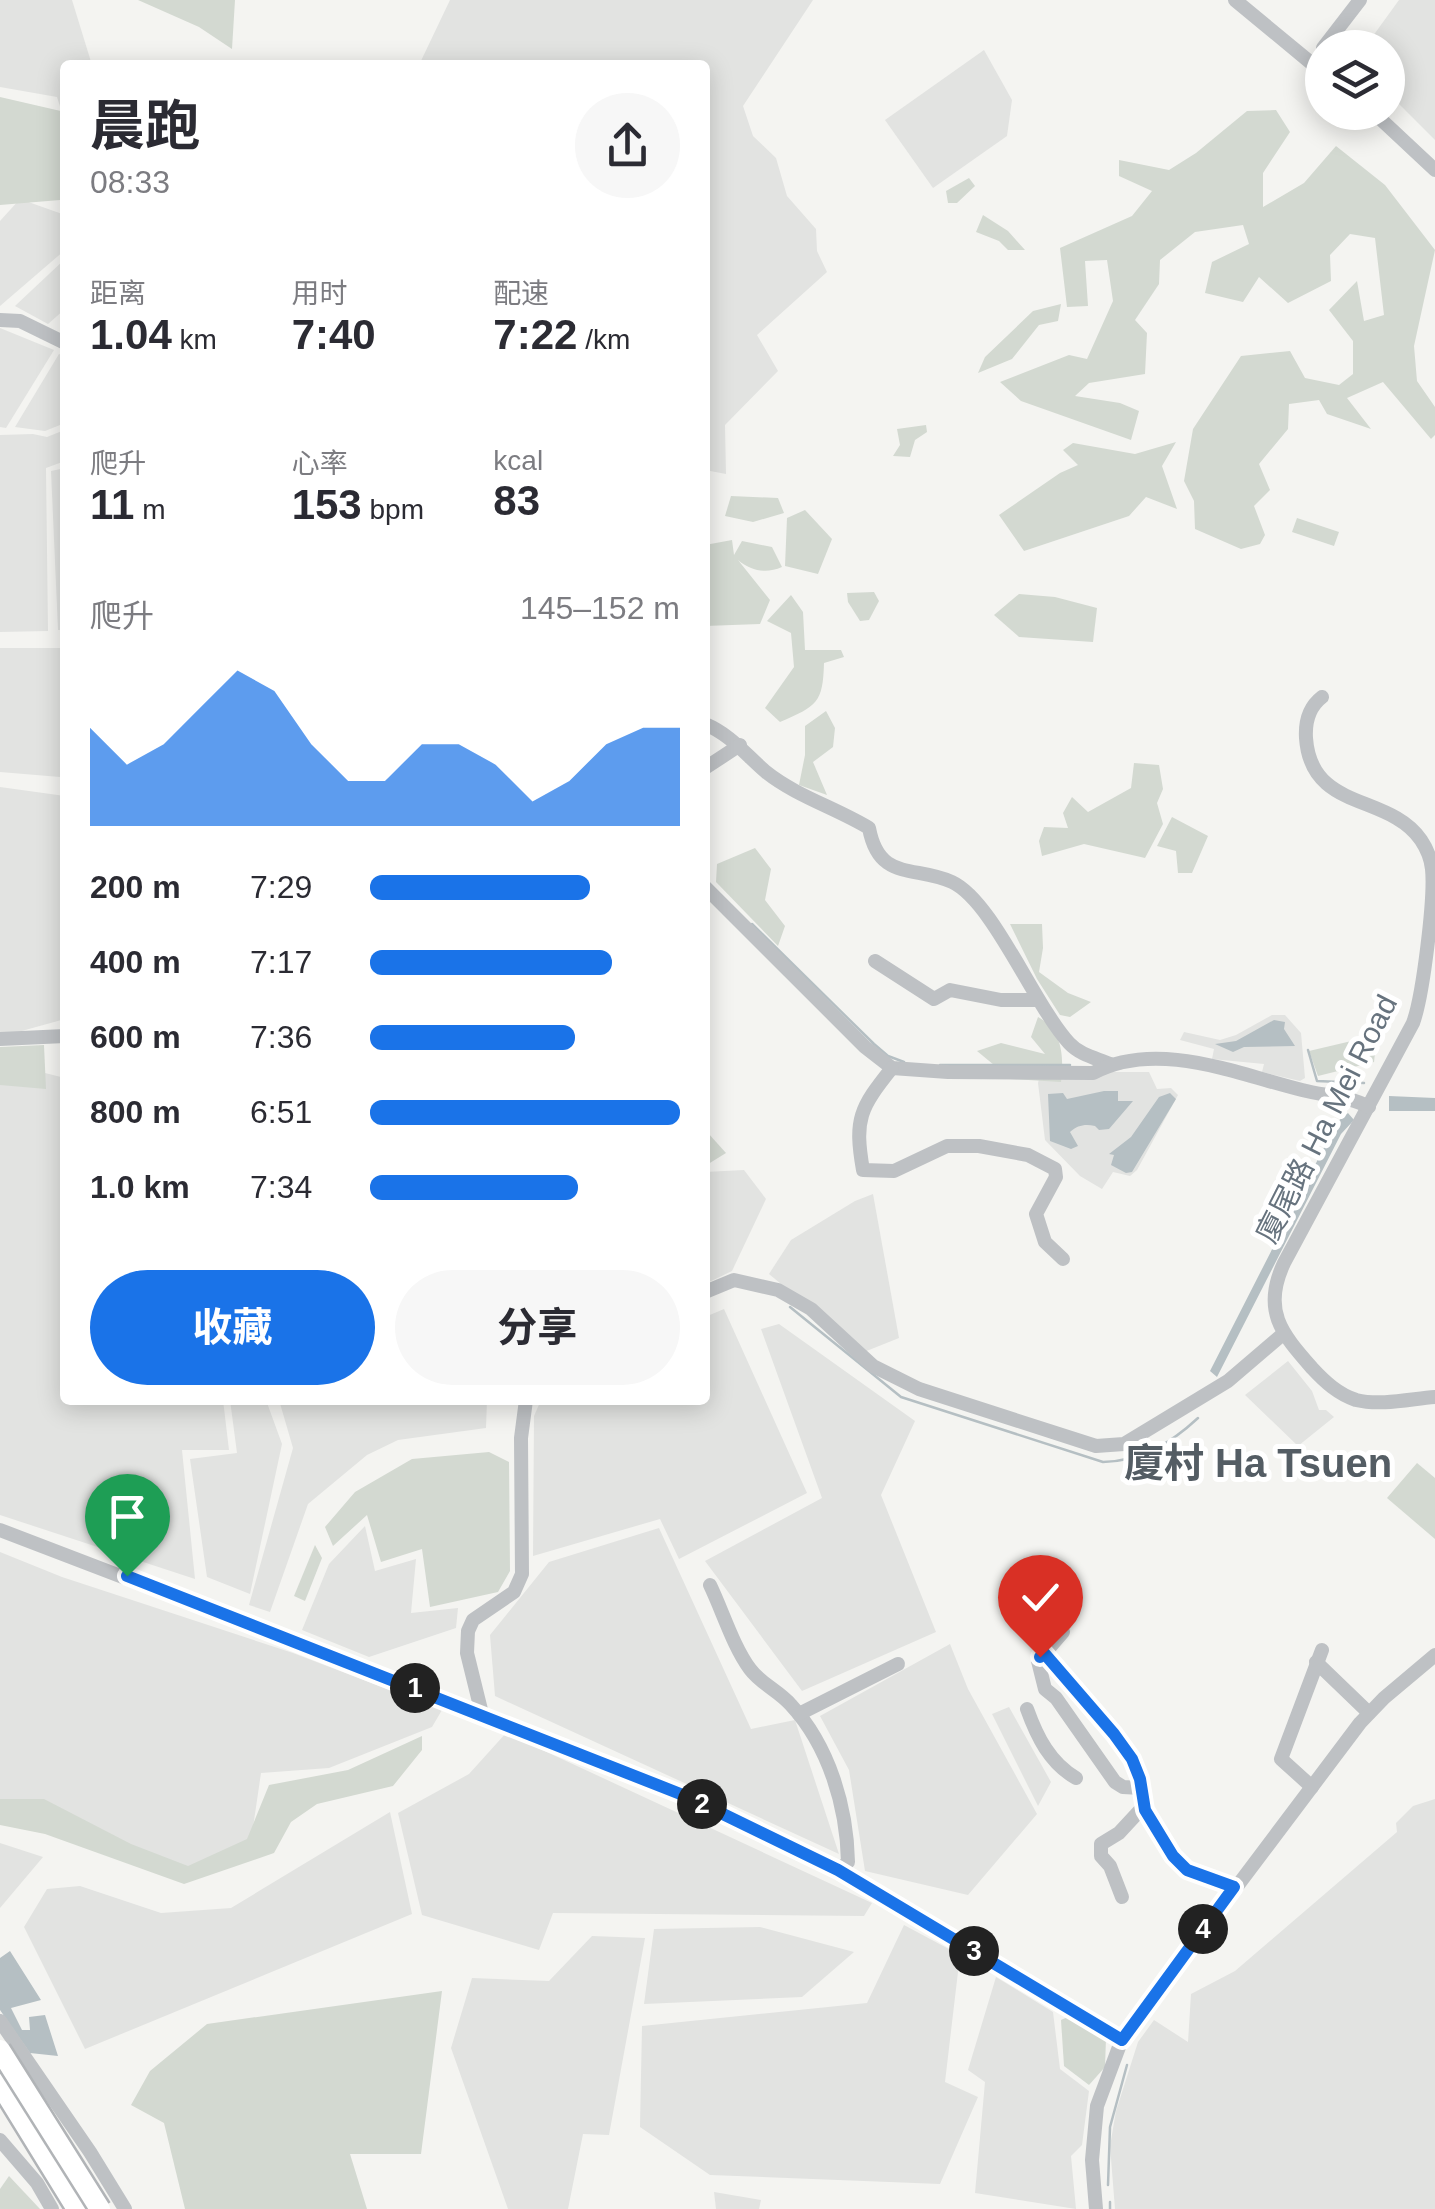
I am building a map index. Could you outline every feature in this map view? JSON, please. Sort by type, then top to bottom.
[{"type":"highway","points":[[0,2050],[100,2209]]},
{"type":"highway","points":[[0,2084],[77,2209]]},
{"type":"street","points":[[1235,0],[1305,57]]},
{"type":"street","points":[[1337,30],[1360,0]]},
{"type":"street","points":[[1393,130],[1435,170]]},
{"type":"street","points":[[0,320],[20,321],[60,341]]},
{"type":"street","name":"廈尾路 Ha Mei Road","points":[[1284,1334],[1274,1306],[1278,1276],[1408,1033],[1418,1007],[1432,867],[1421,840],[1404,823],[1340,794],[1320,778],[1310,756],[1306,733],[1312,705],[1322,697]]},
{"type":"street","points":[[710,727],[740,744],[766,772],[794,790],[869,828],[871,840],[884,862],[897,870],[952,882],[972,897],[994,925],[1037,1000],[1071,1045],[1087,1056],[1110,1064],[1189,1061],[1309,1092],[1357,1100],[1369,1107]]},
{"type":"street","points":[[710,765],[740,744]]},
{"type":"street","points":[[710,893],[892,1068],[1092,1073],[1110,1064]]},
{"type":"street","points":[[875,961],[934,999],[950,990],[1001,1000],[1037,1000]]},
{"type":"street","points":[[0,1039],[60,1036]]},
{"type":"street","points":[[892,1068],[860,1115],[857,1132],[864,1170],[894,1170],[948,1146],[979,1146],[1028,1155],[1055,1169],[1056,1177],[1036,1214],[1045,1242],[1063,1259]]},
{"type":"street","points":[[710,1290],[734,1280],[747,1280],[778,1290],[811,1309],[873,1366],[920,1389],[1096,1446],[1124,1444],[1228,1380],[1284,1334],[1326,1383],[1344,1395],[1372,1402],[1435,1397]]},
{"type":"street","points":[[482,1714],[465,1640],[473,1620],[514,1592],[520,1583],[521,1438],[525,1405]]},
{"type":"street","points":[[0,1530],[688,1797],[838,1870],[1122,2040]]},
{"type":"street","points":[[710,1585],[749,1668],[799,1714],[825,1757],[841,1804],[848,1862],[838,1870]]},
{"type":"street","points":[[1063,1632],[1044,1653],[1037,1668],[1045,1689],[1056,1698],[1115,1782],[1123,1788],[1141,1788]]},
{"type":"street","points":[[1044,1653],[1132,1759],[1144,1806],[1173,1856],[1187,1870],[1234,1887]]},
{"type":"street","points":[[1096,2209],[1092,2160],[1097,2106],[1122,2040],[1368,1714],[1435,1655]]},
{"type":"street","points":[[1312,1786],[1281,1760],[1319,1656],[1368,1714]]},
{"type":"street","points":[[799,1714],[898,1664]]},
{"type":"street","points":[[1045,1689],[1040,1700],[1025,1710],[1046,1750],[1061,1770],[1076,1778]]},
{"type":"street","points":[[1122,1896],[1110,1866],[1100,1856],[1100,1844],[1119,1833],[1144,1806]]},
{"type":"street","points":[[0,2021],[125,2209]]},
{"type":"street","points":[[0,2071],[26,2060]]},
{"type":"street","points":[[2,2146],[37,2184],[52,2209]]},
{"type":"shaded area","points":[[0,0],[72,0],[90,60],[60,60],[60,106],[57,97],[0,87]]},
{"type":"shaded area","points":[[138,0],[235,0],[232,49],[199,27]]},
{"type":"shaded area","points":[[450,0],[813,0],[743,106],[753,136],[776,158],[787,196],[816,229],[817,251],[827,272],[757,335],[778,371],[725,425],[726,474],[710,471],[710,60],[421,60]]},
{"type":"shaded area","points":[[1399,0],[1435,0],[1435,140],[1405,110],[1405,30],[1377,30]]},
{"type":"shaded area","points":[[984,50],[1012,100],[1007,136],[933,188],[885,120]]},
{"type":"shaded area","points":[[0,97],[60,111],[60,200],[0,205]]},
{"type":"shaded area","points":[[1276,110],[1290,132],[1263,173],[1263,207],[1304,183],[1336,146],[1385,185],[1435,250],[1414,346],[1417,381],[1435,407],[1435,435],[1431,439],[1383,382],[1347,398],[1371,429],[1327,414],[1319,400],[1289,404],[1288,429],[1259,464],[1270,490],[1254,506],[1265,535],[1260,544],[1241,549],[1195,529],[1194,501],[1184,481],[1193,429],[1241,356],[1290,351],[1305,378],[1339,385],[1353,374],[1353,341],[1329,310],[1357,281],[1364,321],[1384,315],[1375,238],[1350,234],[1330,255],[1331,281],[1288,303],[1259,277],[1243,302],[1205,293],[1212,262],[1249,244],[1243,225],[1195,232],[1160,260],[1159,284],[1135,320],[1147,333],[1145,374],[1089,383],[1075,396],[1120,403],[1139,411],[1131,440],[1021,401],[1000,382],[1069,355],[1087,359],[1113,301],[1107,260],[1085,261],[1088,306],[1067,307],[1060,248],[1132,216],[1152,191],[1119,176],[1119,160],[1169,170],[1247,111]]},
{"type":"shaded area","points":[[969,178],[975,186],[957,203],[948,203],[946,191]]},
{"type":"shaded area","points":[[20,199],[60,213],[60,254],[0,306],[0,221]]},
{"type":"shaded area","points":[[983,215],[1008,231],[1025,250],[1008,250],[999,241],[976,232]]},
{"type":"shaded area","points":[[60,264],[60,313],[48,324],[15,306]]},
{"type":"shaded area","points":[[1061,304],[1058,321],[1039,325],[1012,359],[978,373],[985,357],[1033,311]]},
{"type":"shaded area","points":[[0,328],[54,350],[6,428],[0,427]]},
{"type":"shaded area","points":[[60,354],[60,425],[45,431],[15,427]]},
{"type":"shaded area","points":[[926,425],[927,432],[915,440],[910,457],[893,456],[900,445],[897,429]]},
{"type":"shaded area","points":[[60,432],[60,463],[46,468],[48,631],[0,632],[0,435],[47,437]]},
{"type":"shaded area","points":[[1176,442],[1162,466],[1177,509],[1146,497],[1129,516],[1024,551],[999,515],[1078,465],[1063,450],[1073,443],[1135,454]]},
{"type":"shaded area","points":[[60,469],[60,630],[58,630],[51,471]]},
{"type":"shaded area","points":[[731,496],[778,498],[784,513],[753,522],[725,516]]},
{"type":"shaded area","points":[[805,510],[832,539],[818,574],[785,566],[787,518]]},
{"type":"shaded area","points":[[1297,518],[1339,532],[1334,546],[1292,532]]},
{"type":"shaded area","points":[[732,540],[734,555],[742,541],[772,547],[782,567],[759,570],[738,560],[770,600],[760,624],[710,626],[710,544]]},
{"type":"shaded area","points":[[874,592],[879,601],[869,620],[860,621],[847,593]]},
{"type":"shaded area","points":[[1019,594],[1055,597],[1097,608],[1093,642],[1019,637],[994,615]]},
{"type":"shaded area","points":[[791,595],[803,612],[805,650],[841,650],[844,657],[824,663],[816,702],[780,722],[765,708],[794,667],[791,633],[767,621]]},
{"type":"shaded area","points":[[0,648],[60,648],[60,777],[0,772]]},
{"type":"shaded area","points":[[826,711],[835,728],[833,747],[813,762],[827,795],[799,785],[805,726]]},
{"type":"shaded area","points":[[1134,763],[1159,765],[1163,789],[1157,803],[1163,824],[1145,858],[1084,844],[1042,856],[1039,841],[1044,827],[1068,828],[1063,813],[1072,797],[1088,812],[1131,788]]},
{"type":"shaded area","points":[[0,787],[60,795],[60,1020],[0,1037]]},
{"type":"shaded area","points":[[1172,817],[1208,836],[1192,873],[1178,873],[1176,851],[1157,846]]},
{"type":"shaded area","points":[[755,848],[771,869],[765,900],[785,926],[778,946],[716,882],[717,864]]},
{"type":"shaded area","points":[[1010,924],[1042,924],[1039,972],[1068,993],[1091,1002],[1070,1017],[1060,1015]]},
{"type":"shaded area","points":[[1272,1015],[1285,1015],[1301,1033],[1305,1078],[1300,1081],[1262,1072],[1264,1064],[1212,1059],[1214,1049],[1180,1040],[1184,1032],[1220,1040]]},
{"type":"shaded area","points":[[1038,1017],[1053,1030],[1060,1045],[1061,1082],[1011,1079],[977,1051],[1001,1043],[1045,1054],[1031,1037]]},
{"type":"shaded area","points":[[1274,1020],[1285,1022],[1284,1029],[1295,1046],[1244,1047],[1233,1052],[1215,1044],[1236,1041]]},
{"type":"shaded area","points":[[1377,1035],[1374,1062],[1318,1076],[1309,1051]]},
{"type":"shaded area","points":[[44,1045],[46,1089],[0,1085],[0,1047]]},
{"type":"shaded area","points":[[37,1071],[60,1077],[60,1405],[224,1405],[229,1450],[182,1450],[195,1579],[0,1515],[0,1074]]},
{"type":"shaded area","points":[[1149,1072],[1157,1089],[1171,1088],[1178,1095],[1137,1170],[1130,1176],[1113,1172],[1102,1189],[1080,1176],[1045,1140],[1038,1083],[1039,1079]]},
{"type":"shaded area","points":[[1118,1091],[1118,1101],[1133,1101],[1109,1129],[1088,1125],[1076,1128],[1070,1132],[1078,1146],[1071,1149],[1050,1141],[1048,1094],[1063,1093],[1067,1099]]},
{"type":"shaded area","points":[[1170,1093],[1176,1099],[1132,1172],[1111,1165],[1114,1155],[1109,1154],[1131,1137],[1159,1097]]},
{"type":"shaded area","points":[[1389,1096],[1435,1098],[1435,1111],[1389,1111]]},
{"type":"shaded area","points":[[1348,1113],[1354,1120],[1341,1134],[1217,1377],[1210,1371],[1337,1122]]},
{"type":"shaded area","points":[[710,1135],[726,1153],[710,1163]]},
{"type":"shaded area","points":[[744,1170],[766,1199],[732,1271],[710,1282],[710,1172]]},
{"type":"shaded area","points":[[873,1194],[899,1338],[864,1352],[769,1274],[791,1240]]},
{"type":"shaded area","points":[[724,1309],[807,1493],[679,1559],[660,1519],[533,1556],[534,1416],[539,1405],[710,1405],[710,1315]]},
{"type":"shaded area","points":[[779,1324],[915,1421],[881,1495],[936,1632],[802,1691],[705,1561],[822,1498],[761,1329]]},
{"type":"shaded area","points":[[1288,1361],[1312,1391],[1319,1410],[1334,1417],[1298,1446],[1245,1395]]},
{"type":"shaded area","points":[[231,1405],[268,1405],[282,1444],[250,1594],[207,1577],[190,1459],[237,1453]]},
{"type":"shaded area","points":[[280,1405],[487,1405],[486,1428],[398,1440],[367,1455],[308,1504],[270,1612],[249,1605],[293,1448]]},
{"type":"shaded area","points":[[489,1452],[509,1462],[510,1571],[498,1592],[430,1607],[422,1549],[381,1562],[367,1515],[333,1546],[325,1527],[355,1492],[412,1459]]},
{"type":"shaded area","points":[[1417,1463],[1435,1478],[1435,1539],[1387,1498]]},
{"type":"shaded area","points":[[365,1526],[375,1571],[416,1559],[411,1613],[458,1608],[456,1628],[369,1657],[302,1630],[329,1564]]},
{"type":"shaded area","points":[[659,1528],[751,1729],[795,1720],[839,1854],[495,1696],[490,1635],[549,1562]]},
{"type":"shaded area","points":[[315,1545],[322,1558],[305,1601],[294,1596]]},
{"type":"shaded area","points":[[0,1552],[62,1577],[293,1653],[442,1710],[432,1727],[329,1768],[261,1773],[250,1848],[178,1874],[0,1807]]},
{"type":"shaded area","points":[[950,1644],[968,1689],[1037,1814],[968,1895],[865,1871],[849,1770],[820,1716]]},
{"type":"shaded area","points":[[1009,1707],[1051,1782],[1038,1806],[992,1714]]},
{"type":"shaded area","points":[[506,1733],[872,1903],[864,1916],[553,1913],[539,1950],[422,1915],[398,1813],[469,1774]]},
{"type":"shaded area","points":[[422,1736],[422,1750],[393,1786],[317,1804],[291,1822],[274,1853],[184,1884],[45,1834],[0,1825],[0,1799],[44,1799],[131,1844],[188,1866],[247,1839],[269,1785],[348,1770]]},
{"type":"shaded area","points":[[1435,1799],[1435,2209],[1115,2209],[1110,2146],[1116,2111],[1138,2042],[1154,2020],[1188,2042],[1191,1994],[1235,1971],[1397,1832],[1396,1823],[1413,1806]]},
{"type":"shaded area","points":[[390,1812],[412,1914],[85,2049],[24,1927],[47,1889],[80,1886],[161,1913],[231,1908]]},
{"type":"shaded area","points":[[0,1843],[43,1857],[0,1908]]},
{"type":"shaded area","points":[[904,1925],[960,1955],[945,2082],[978,2097],[940,2184],[710,2175],[640,2127],[642,2026],[867,2003]]},
{"type":"shaded area","points":[[760,1927],[854,1952],[802,1997],[644,2004],[654,1929]]},
{"type":"shaded area","points":[[592,1936],[645,1938],[609,2135],[583,2134],[568,2209],[508,2209],[451,2048],[472,1978],[549,1981]]},
{"type":"shaded area","points":[[10,1951],[41,2000],[11,2008],[22,2030],[30,2030],[29,2017],[45,2015],[58,2056],[30,2053],[0,2010],[0,1958]]},
{"type":"shaded area","points":[[996,1977],[1053,2012],[1060,2069],[1089,2091],[1082,2145],[1071,2156],[1076,2209],[975,2193],[985,2082],[968,2070]]},
{"type":"shaded area","points":[[442,1991],[421,2154],[350,2154],[367,2209],[185,2209],[164,2123],[131,2105],[150,2071],[207,2024]]},
{"type":"shaded area","points":[[1070,2016],[1106,2038],[1105,2067],[1089,2085],[1064,2066],[1061,2020]]},
{"type":"shaded area","points":[[9,2176],[40,2209],[0,2209],[0,2189]]},
{"type":"shaded area","points":[[714,2192],[761,2200],[759,2209],[716,2209]]},
{"type":"waterway","points":[[752,924],[874,1044],[888,1056],[904,1062]]},
{"type":"waterway","points":[[1308,1050],[1317,1081],[1364,1083]]},
{"type":"waterway","points":[[940,1065],[1070,1065]]},
{"type":"waterway","points":[[790,1307],[901,1397],[1103,1462],[1154,1449],[1198,1418]]},
{"type":"waterway","points":[[1108,2185],[1110,2127],[1127,2065]]},
{"type":"waterway","points":[[1110,2202],[1110,2209]]},
{"type":"district","name":"廈村 Ha Tsuen","points":[[1258,1463]]},
{"type":"route","points":[[127,1576],[688,1797],[838,1870],[1122,2040],[1234,1887],[1187,1870],[1173,1856],[1145,1810],[1132,1759],[1044,1653],[1040,1657]]}]
